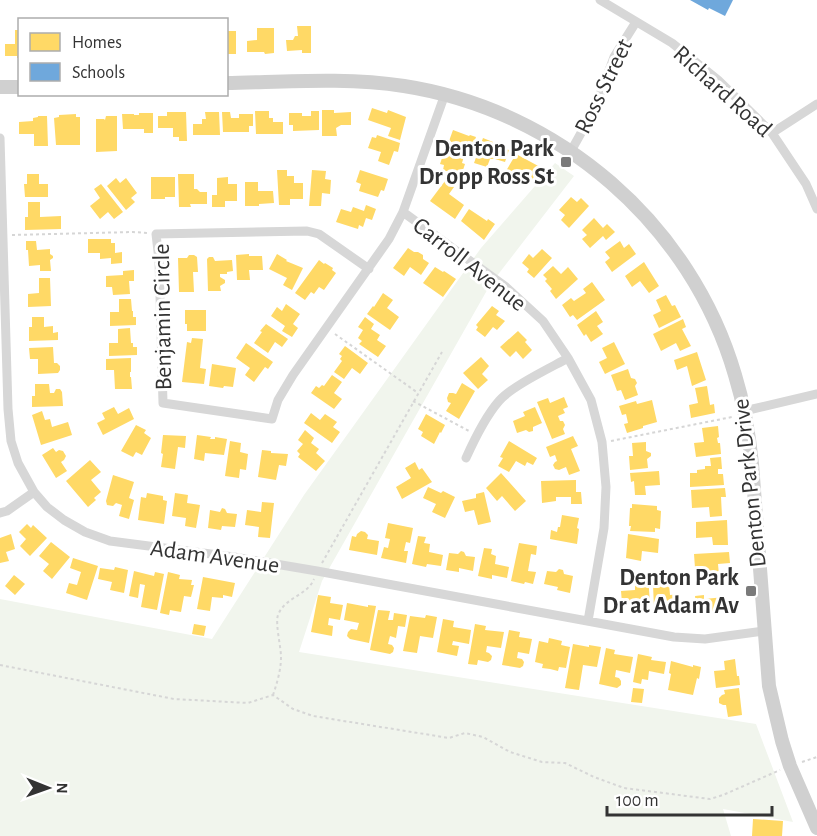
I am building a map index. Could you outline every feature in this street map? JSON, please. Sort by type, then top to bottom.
[{"type":"main road","name":"Denton Park Drive","points":[[228,83],[362,82],[405,86],[445,94],[498,112],[533,129],[588,163],[620,189],[658,230],[700,291],[720,333],[735,373],[749,436],[769,686],[790,766],[817,828]]},
{"type":"main road","points":[[0,87],[18,87]]},
{"type":"street","name":"Richard Road","points":[[600,0],[672,43],[709,73],[772,133],[806,184],[817,209]]},
{"type":"street","name":"Ross Street","points":[[571,151],[595,108],[614,57],[636,22]]},
{"type":"street","name":"Benjamin Circle","points":[[369,269],[319,234],[307,231],[156,234],[159,260],[163,403],[272,419],[278,400],[293,375],[327,329],[369,269],[389,239],[403,212],[445,94]]},
{"type":"street","points":[[772,133],[817,104]]},
{"type":"street","name":"Adam Avenue","points":[[0,138],[10,441],[18,463],[34,492],[47,507],[64,520],[85,532],[110,541],[234,557],[684,637],[705,639],[764,631]]},
{"type":"street","name":"Carroll Avenue","points":[[403,212],[506,287],[543,321],[591,400],[602,442],[606,487],[604,528],[588,621]]},
{"type":"street","points":[[466,458],[500,400],[510,391],[567,358]]},
{"type":"street","points":[[745,413],[817,394]]},
{"type":"street","points":[[0,513],[7,511],[34,492]]},
{"type":"path","points":[[2,235],[133,232],[156,234]]},
{"type":"path","points":[[327,329],[418,393]]},
{"type":"path","points":[[273,695],[281,660],[276,618],[285,603],[302,594],[312,585],[317,571],[442,352]]},
{"type":"path","points":[[413,401],[477,436]]},
{"type":"path","points":[[602,442],[745,413]]},
{"type":"path","points":[[0,665],[174,699],[248,703],[273,695]]},
{"type":"path","points":[[273,695],[293,709],[313,716],[449,738],[465,733],[483,737],[510,752],[542,762],[565,763],[624,788],[710,799],[779,770]]},
{"type":"path","points":[[802,762],[817,757]]},
{"type":"shaded area","points":[[555,163],[574,176],[490,285],[322,581],[299,652],[756,724],[793,822],[723,809],[731,836],[0,836],[0,599],[212,639],[304,495],[481,248]]},
{"type":"building: Homes","points":[[297,26],[311,26],[311,53],[302,53],[302,50],[287,51],[286,40],[293,40],[295,36],[298,36]]},
{"type":"building: Homes","points":[[257,28],[274,28],[274,53],[247,52],[247,41],[257,40]]},
{"type":"building: Homes","points":[[15,30],[18,30],[18,58],[17,56],[5,56],[5,44],[15,44]]},
{"type":"building: Homes","points":[[228,31],[236,31],[236,54],[228,54]]},
{"type":"building: Homes","points":[[372,108],[387,113],[388,110],[406,117],[400,140],[388,136],[391,128],[368,120]]},
{"type":"building: Homes","points":[[322,110],[334,110],[334,113],[351,112],[351,125],[341,125],[336,128],[337,136],[322,136]]},
{"type":"building: Homes","points":[[255,111],[269,111],[269,118],[273,118],[273,122],[283,122],[283,134],[256,134]]},
{"type":"building: Homes","points":[[311,111],[319,111],[319,130],[293,131],[293,125],[289,125],[289,113],[311,116]]},
{"type":"building: Homes","points":[[167,112],[186,112],[187,141],[179,141],[179,137],[173,137],[173,128],[158,128],[158,116],[167,116]]},
{"type":"building: Homes","points":[[205,112],[219,112],[220,135],[193,135],[193,124],[202,124],[202,119],[206,119]]},
{"type":"building: Homes","points":[[222,112],[230,112],[231,118],[239,118],[239,114],[253,114],[253,126],[249,126],[249,132],[223,132]]},
{"type":"building: Homes","points":[[139,113],[153,113],[153,133],[144,133],[144,129],[123,129],[122,114],[139,115]]},
{"type":"building: Homes","points":[[76,114],[76,117],[80,117],[80,145],[56,145],[54,118],[59,115]]},
{"type":"building: Homes","points":[[47,116],[48,146],[34,146],[34,134],[19,134],[19,122],[33,121],[33,118]]},
{"type":"building: Homes","points":[[106,116],[117,116],[117,151],[96,152],[96,119],[105,120]]},
{"type":"building: Homes","points":[[453,130],[476,137],[472,148],[467,146],[461,176],[443,170],[444,165],[440,164],[444,152],[450,154],[454,143],[449,141]]},
{"type":"building: Homes","points":[[377,135],[400,143],[398,152],[394,151],[389,165],[378,161],[381,152],[368,148],[372,137],[376,138]]},
{"type":"building: Homes","points":[[483,138],[509,150],[505,162],[490,159],[487,167],[474,163]]},
{"type":"building: Homes","points":[[516,154],[542,168],[535,181],[517,171],[514,175],[506,171]]},
{"type":"building: Homes","points":[[277,170],[287,170],[287,176],[294,176],[294,183],[303,183],[303,199],[290,199],[290,205],[279,205]]},
{"type":"building: Homes","points":[[312,170],[326,171],[325,179],[331,180],[330,194],[322,193],[321,206],[309,206]]},
{"type":"building: Homes","points":[[360,170],[388,179],[384,191],[381,190],[378,197],[359,191],[361,184],[356,182]]},
{"type":"building: Homes","points":[[27,174],[39,174],[39,184],[48,184],[48,197],[25,197],[24,184],[27,184]]},
{"type":"building: Homes","points":[[178,174],[194,174],[194,189],[207,192],[207,204],[190,204],[191,207],[179,207]]},
{"type":"building: Homes","points":[[151,177],[175,177],[175,197],[151,199]]},
{"type":"building: Homes","points":[[228,177],[228,184],[237,184],[237,201],[225,201],[225,207],[212,207],[212,195],[217,195],[217,178]]},
{"type":"building: Homes","points":[[116,178],[120,183],[126,178],[137,193],[131,198],[135,202],[126,210],[107,186]]},
{"type":"building: Homes","points":[[445,181],[454,187],[449,194],[464,205],[455,219],[430,201]]},
{"type":"building: Homes","points":[[245,182],[258,182],[258,191],[273,191],[274,203],[245,206]]},
{"type":"building: Homes","points":[[101,184],[123,212],[114,219],[108,212],[100,219],[90,206],[100,198],[94,189]]},
{"type":"building: Homes","points":[[571,197],[577,202],[581,198],[589,206],[569,228],[561,220],[565,215],[559,210]]},
{"type":"building: Homes","points":[[28,202],[40,202],[40,217],[61,216],[61,229],[25,230]]},
{"type":"building: Homes","points":[[366,205],[376,209],[372,220],[366,218],[363,227],[359,225],[358,229],[336,222],[341,209],[351,212],[353,207],[364,211]]},
{"type":"building: Homes","points":[[469,209],[495,224],[484,240],[461,221]]},
{"type":"building: Homes","points":[[594,218],[603,228],[607,224],[615,232],[606,240],[603,236],[590,248],[582,239],[587,235],[582,230]]},
{"type":"building: Homes","points":[[88,239],[111,239],[111,243],[115,243],[115,253],[122,252],[122,263],[111,264],[111,258],[100,259],[100,253],[88,253]]},
{"type":"building: Homes","points":[[26,241],[36,241],[37,250],[50,249],[50,254],[53,256],[50,260],[51,271],[40,271],[40,265],[29,266]]},
{"type":"building: Homes","points":[[620,241],[624,248],[629,244],[636,254],[612,272],[605,262],[610,258],[605,252]]},
{"type":"building: Homes","points":[[408,248],[423,255],[423,259],[429,263],[421,275],[410,267],[404,276],[393,268]]},
{"type":"building: Homes","points":[[542,249],[552,258],[534,278],[522,263],[529,254],[533,258]]},
{"type":"building: Homes","points":[[249,254],[249,256],[262,256],[263,270],[249,270],[250,280],[237,280],[236,255]]},
{"type":"building: Homes","points":[[277,254],[286,261],[303,268],[292,290],[283,285],[287,278],[269,269]]},
{"type":"building: Homes","points":[[189,255],[197,257],[198,272],[193,272],[194,292],[179,292],[178,258],[187,258]]},
{"type":"building: Homes","points":[[213,257],[215,261],[232,260],[233,271],[220,274],[220,277],[225,280],[225,283],[220,286],[221,291],[208,291],[207,259]]},
{"type":"building: Homes","points":[[319,260],[333,268],[332,270],[336,273],[324,290],[319,287],[305,300],[295,293]]},
{"type":"building: Homes","points":[[644,262],[659,286],[649,293],[640,281],[632,287],[625,276]]},
{"type":"building: Homes","points":[[553,266],[561,274],[568,267],[578,279],[556,299],[543,275]]},
{"type":"building: Homes","points":[[435,267],[456,279],[443,297],[423,283]]},
{"type":"building: Homes","points":[[134,270],[134,281],[129,281],[130,294],[113,295],[112,287],[106,287],[106,276],[123,275],[123,271]]},
{"type":"building: Homes","points":[[39,278],[50,278],[51,306],[28,307],[28,294],[39,293]]},
{"type":"building: Homes","points":[[592,282],[605,300],[577,320],[573,315],[570,317],[562,305],[571,298],[574,301],[586,293],[583,289]]},
{"type":"building: Homes","points":[[383,293],[393,300],[387,308],[399,317],[390,330],[367,314]]},
{"type":"building: Homes","points":[[666,295],[672,306],[675,305],[681,317],[659,328],[653,315],[661,311],[656,300]]},
{"type":"building: Homes","points":[[119,299],[131,299],[136,325],[110,326],[110,312],[119,312]]},
{"type":"building: Homes","points":[[286,304],[300,314],[293,324],[298,328],[292,337],[282,331],[285,326],[271,316],[277,307],[282,311]]},
{"type":"building: Homes","points":[[492,306],[499,311],[496,315],[505,321],[497,330],[493,327],[485,337],[476,330],[478,327],[476,325]]},
{"type":"building: Homes","points":[[185,310],[206,310],[206,331],[187,331]]},
{"type":"building: Homes","points":[[596,311],[603,322],[597,326],[603,334],[591,342],[577,325]]},
{"type":"building: Homes","points":[[32,317],[44,317],[44,327],[53,326],[53,333],[58,332],[58,340],[29,341]]},
{"type":"building: Homes","points":[[365,317],[374,324],[371,329],[380,335],[377,340],[386,346],[378,357],[359,344],[362,341],[358,338],[363,330],[358,327]]},
{"type":"building: Homes","points":[[683,319],[686,327],[682,329],[691,346],[680,351],[676,343],[661,351],[653,334]]},
{"type":"building: Homes","points":[[266,324],[288,339],[282,347],[275,342],[268,353],[254,343]]},
{"type":"building: Homes","points":[[130,328],[131,343],[133,347],[137,347],[137,355],[109,356],[109,343],[118,343],[118,329]]},
{"type":"building: Homes","points":[[518,331],[527,340],[525,342],[532,350],[523,359],[516,351],[510,357],[500,347]]},
{"type":"building: Homes","points":[[192,338],[203,339],[200,368],[206,369],[204,384],[182,382],[187,342],[191,343]]},
{"type":"building: Homes","points":[[614,342],[625,364],[605,374],[599,362],[607,358],[602,348]]},
{"type":"building: Homes","points":[[246,343],[273,362],[268,369],[265,367],[254,382],[245,375],[250,368],[236,358]]},
{"type":"building: Homes","points":[[345,346],[368,363],[360,374],[352,368],[344,379],[334,372],[342,361],[340,359],[342,356],[339,354]]},
{"type":"building: Homes","points":[[53,347],[54,363],[60,366],[60,370],[58,373],[38,374],[38,359],[30,359],[29,348]]},
{"type":"building: Homes","points":[[697,352],[706,380],[692,386],[687,366],[677,370],[674,360]]},
{"type":"building: Homes","points":[[481,357],[489,366],[482,374],[488,380],[478,389],[463,373]]},
{"type":"building: Homes","points":[[131,358],[132,389],[115,389],[114,370],[106,370],[106,359]]},
{"type":"building: Homes","points":[[212,364],[236,368],[233,387],[209,386]]},
{"type":"building: Homes","points":[[628,369],[631,378],[637,383],[635,386],[638,395],[625,400],[621,390],[617,391],[611,375]]},
{"type":"building: Homes","points":[[332,375],[342,382],[334,393],[342,399],[334,409],[311,393],[316,386],[319,388],[324,386]]},
{"type":"building: Homes","points":[[462,383],[475,391],[459,419],[446,411],[451,403],[447,398],[449,393],[456,394]]},
{"type":"building: Homes","points":[[35,384],[49,384],[50,393],[60,389],[63,406],[32,407]]},
{"type":"building: Homes","points":[[707,386],[710,405],[714,404],[715,413],[691,418],[689,405],[698,403],[695,388]]},
{"type":"building: Homes","points":[[564,397],[568,407],[563,409],[565,413],[558,416],[565,425],[563,429],[565,434],[552,439],[537,402],[548,398],[550,403]]},
{"type":"building: Homes","points":[[652,400],[657,422],[627,433],[624,424],[628,423],[626,414],[622,415],[619,406],[636,401],[637,404]]},
{"type":"building: Homes","points":[[114,407],[118,414],[129,408],[134,419],[103,435],[97,423],[105,419],[102,413]]},
{"type":"building: Homes","points":[[535,407],[542,423],[533,427],[533,431],[526,430],[517,433],[513,421],[525,416],[523,412]]},
{"type":"building: Homes","points":[[42,411],[45,420],[50,419],[52,427],[68,422],[72,435],[41,445],[32,415]]},
{"type":"building: Homes","points":[[311,413],[320,420],[325,414],[337,422],[333,427],[340,432],[332,443],[304,423]]},
{"type":"building: Homes","points":[[426,414],[445,425],[434,444],[421,436],[423,432],[418,429]]},
{"type":"building: Homes","points":[[136,425],[146,430],[144,433],[151,438],[142,455],[136,452],[133,457],[121,451]]},
{"type":"building: Homes","points":[[718,426],[719,437],[717,438],[721,454],[696,457],[694,443],[704,442],[702,428]]},
{"type":"building: Homes","points":[[305,430],[314,438],[311,443],[319,449],[316,453],[325,461],[316,471],[298,457],[300,454],[297,451],[303,444],[298,440]]},
{"type":"building: Homes","points":[[163,435],[186,436],[185,448],[178,447],[175,469],[161,467]]},
{"type":"building: Homes","points":[[197,435],[211,437],[210,439],[215,439],[215,437],[227,439],[224,455],[205,453],[204,461],[194,459]]},
{"type":"building: Homes","points":[[573,436],[578,446],[571,449],[580,471],[569,475],[566,467],[555,469],[553,465],[557,461],[555,455],[550,457],[546,447]]},
{"type":"building: Homes","points":[[230,441],[241,443],[240,452],[248,454],[246,470],[240,469],[239,478],[225,476]]},
{"type":"building: Homes","points":[[509,441],[537,458],[533,465],[527,462],[525,466],[516,461],[509,472],[498,466]]},
{"type":"building: Homes","points":[[646,442],[646,451],[651,453],[647,459],[648,468],[630,470],[629,456],[633,456],[632,443]]},
{"type":"building: Homes","points":[[53,448],[56,452],[63,451],[66,456],[61,462],[67,471],[56,478],[42,455]]},
{"type":"building: Homes","points":[[262,450],[288,454],[286,466],[279,465],[276,480],[258,477]]},
{"type":"building: Homes","points":[[721,457],[722,469],[718,469],[718,474],[723,474],[724,485],[690,487],[690,473],[697,473],[697,470],[705,469],[705,466],[711,466],[710,458]]},
{"type":"building: Homes","points":[[90,460],[101,472],[91,480],[101,492],[88,507],[66,481]]},
{"type":"building: Homes","points":[[415,462],[419,470],[422,468],[432,482],[402,499],[396,487],[411,478],[405,468]]},
{"type":"building: Homes","points":[[659,471],[660,485],[645,486],[646,495],[635,495],[634,481],[631,482],[630,473]]},
{"type":"building: Homes","points":[[501,473],[526,501],[515,511],[502,496],[497,501],[486,488]]},
{"type":"building: Homes","points":[[113,475],[134,482],[129,498],[134,500],[129,519],[119,516],[122,505],[116,503],[113,506],[107,505]]},
{"type":"building: Homes","points":[[576,480],[576,492],[581,492],[582,504],[571,504],[571,497],[556,497],[556,501],[542,503],[541,481]]},
{"type":"building: Homes","points":[[428,487],[455,497],[445,518],[432,512],[436,504],[423,498]]},
{"type":"building: Homes","points":[[725,488],[726,497],[721,497],[722,516],[710,517],[709,507],[692,508],[691,490]]},
{"type":"building: Homes","points":[[484,492],[491,522],[478,525],[474,510],[465,512],[462,501],[476,498],[476,494]]},
{"type":"building: Homes","points":[[147,493],[163,496],[163,500],[167,501],[164,524],[138,520],[141,497],[146,498]]},
{"type":"building: Homes","points":[[175,493],[188,495],[187,503],[200,505],[196,528],[185,526],[186,518],[172,516]]},
{"type":"building: Homes","points":[[262,502],[274,503],[270,538],[258,537],[259,527],[245,525],[247,510],[261,512]]},
{"type":"building: Homes","points":[[632,504],[657,506],[657,510],[661,511],[660,529],[655,528],[655,532],[630,531]]},
{"type":"building: Homes","points":[[222,508],[227,513],[237,514],[235,527],[222,526],[221,530],[208,528],[210,510],[220,512]]},
{"type":"building: Homes","points":[[562,515],[579,518],[577,544],[550,539],[551,530],[557,532],[560,527]]},
{"type":"building: Homes","points":[[727,520],[728,545],[713,545],[712,537],[696,538],[696,522]]},
{"type":"building: Homes","points":[[388,523],[413,528],[410,543],[406,542],[404,551],[408,551],[406,563],[381,558],[384,547],[388,548],[390,539],[385,538]]},
{"type":"building: Homes","points":[[27,524],[31,528],[33,525],[47,538],[30,556],[20,546],[26,539],[19,532]]},
{"type":"building: Homes","points":[[361,531],[368,535],[367,539],[379,541],[377,555],[349,550],[352,536],[356,537]]},
{"type":"building: Homes","points":[[11,534],[15,549],[6,552],[9,561],[0,563],[0,538]]},
{"type":"building: Homes","points":[[628,534],[659,539],[658,553],[642,551],[641,561],[626,558]]},
{"type":"building: Homes","points":[[418,536],[426,537],[424,543],[430,544],[429,552],[443,555],[441,566],[427,564],[426,567],[412,564]]},
{"type":"building: Homes","points":[[51,542],[70,557],[52,579],[43,571],[49,564],[39,556]]},
{"type":"building: Homes","points":[[519,543],[537,546],[536,555],[531,554],[528,571],[536,572],[533,584],[511,581]]},
{"type":"building: Homes","points":[[484,548],[492,549],[491,554],[496,556],[495,564],[509,567],[507,578],[492,575],[492,579],[478,576]]},
{"type":"building: Homes","points":[[461,551],[466,556],[475,557],[473,571],[459,568],[459,572],[446,570],[449,553],[458,554]]},
{"type":"building: Homes","points":[[729,552],[730,563],[718,564],[719,575],[703,576],[702,567],[695,568],[694,554]]},
{"type":"building: Homes","points":[[73,558],[98,566],[87,600],[66,593],[69,583],[77,585],[81,572],[70,568]]},
{"type":"building: Homes","points":[[115,567],[128,570],[124,593],[110,590],[112,582],[98,579],[100,568],[114,570]]},
{"type":"building: Homes","points":[[559,569],[563,570],[564,574],[573,576],[570,593],[544,584],[547,571],[556,572]]},
{"type":"building: Homes","points":[[134,571],[154,576],[155,572],[164,574],[157,610],[141,607],[145,585],[140,584],[138,598],[129,596]]},
{"type":"building: Homes","points":[[168,572],[180,575],[179,579],[192,580],[191,585],[194,585],[191,597],[184,596],[181,612],[170,610],[169,615],[160,613]]},
{"type":"building: Homes","points":[[14,575],[25,584],[15,595],[5,586]]},
{"type":"building: Homes","points":[[648,575],[650,604],[622,603],[621,591],[635,590],[635,581],[641,581],[640,576]]},
{"type":"building: Homes","points":[[203,577],[235,583],[232,597],[223,595],[223,598],[212,597],[210,611],[197,609]]},
{"type":"building: Homes","points":[[669,584],[670,595],[680,594],[680,605],[654,608],[653,585]]},
{"type":"building: Homes","points":[[318,595],[331,597],[330,603],[343,605],[340,620],[329,618],[328,625],[333,626],[332,636],[311,632]]},
{"type":"building: Homes","points":[[704,595],[704,599],[725,597],[727,611],[697,615],[695,596]]},
{"type":"building: Homes","points":[[347,603],[368,607],[368,605],[376,606],[369,643],[350,639],[347,636],[351,629],[357,630],[359,623],[344,620]]},
{"type":"building: Homes","points":[[378,610],[390,611],[388,620],[393,620],[394,613],[407,615],[405,627],[398,626],[396,638],[390,636],[388,644],[394,648],[390,654],[370,650]]},
{"type":"building: Homes","points":[[426,615],[437,617],[433,638],[420,636],[417,653],[403,651],[410,616],[425,618]]},
{"type":"building: Homes","points":[[443,619],[454,621],[453,627],[471,630],[469,644],[453,641],[452,645],[459,646],[457,656],[437,652]]},
{"type":"building: Homes","points":[[194,624],[206,626],[204,636],[192,634]]},
{"type":"building: Homes","points":[[475,624],[486,626],[485,630],[504,632],[501,648],[487,646],[486,652],[492,656],[491,660],[488,662],[478,660],[477,665],[468,664]]},
{"type":"building: Homes","points":[[509,630],[520,632],[519,637],[532,639],[529,654],[518,652],[517,658],[524,662],[520,668],[502,665]]},
{"type":"building: Homes","points":[[549,638],[562,641],[561,645],[570,647],[566,668],[559,667],[558,671],[542,668],[543,664],[535,662],[539,641],[548,643]]},
{"type":"building: Homes","points":[[573,644],[601,647],[597,667],[583,665],[579,690],[565,688]]},
{"type":"building: Homes","points":[[606,648],[615,650],[614,654],[633,657],[630,673],[616,670],[615,677],[621,681],[621,685],[617,688],[599,684]]},
{"type":"building: Homes","points":[[638,654],[652,657],[651,660],[666,662],[664,674],[649,671],[648,680],[642,679],[641,684],[633,682]]},
{"type":"building: Homes","points":[[735,659],[740,685],[716,688],[714,671],[725,670],[724,661]]},
{"type":"building: Homes","points":[[671,661],[701,667],[693,695],[668,690]]},
{"type":"building: Homes","points":[[633,688],[644,689],[642,703],[631,702]]},
{"type":"building: Homes","points":[[739,688],[742,715],[728,717],[726,705],[719,703],[719,698],[725,694],[724,690]]},
{"type":"building: Homes","points":[[753,819],[783,821],[782,836],[752,836]]},
{"type":"building: Schools","points":[[690,0],[733,0],[725,16]]},
{"type":"place","name":"Denton Park Dr opp Ross St","points":[[566,162]]},
{"type":"place","name":"Denton Park Dr at Adam Av","points":[[751,591]]}]
